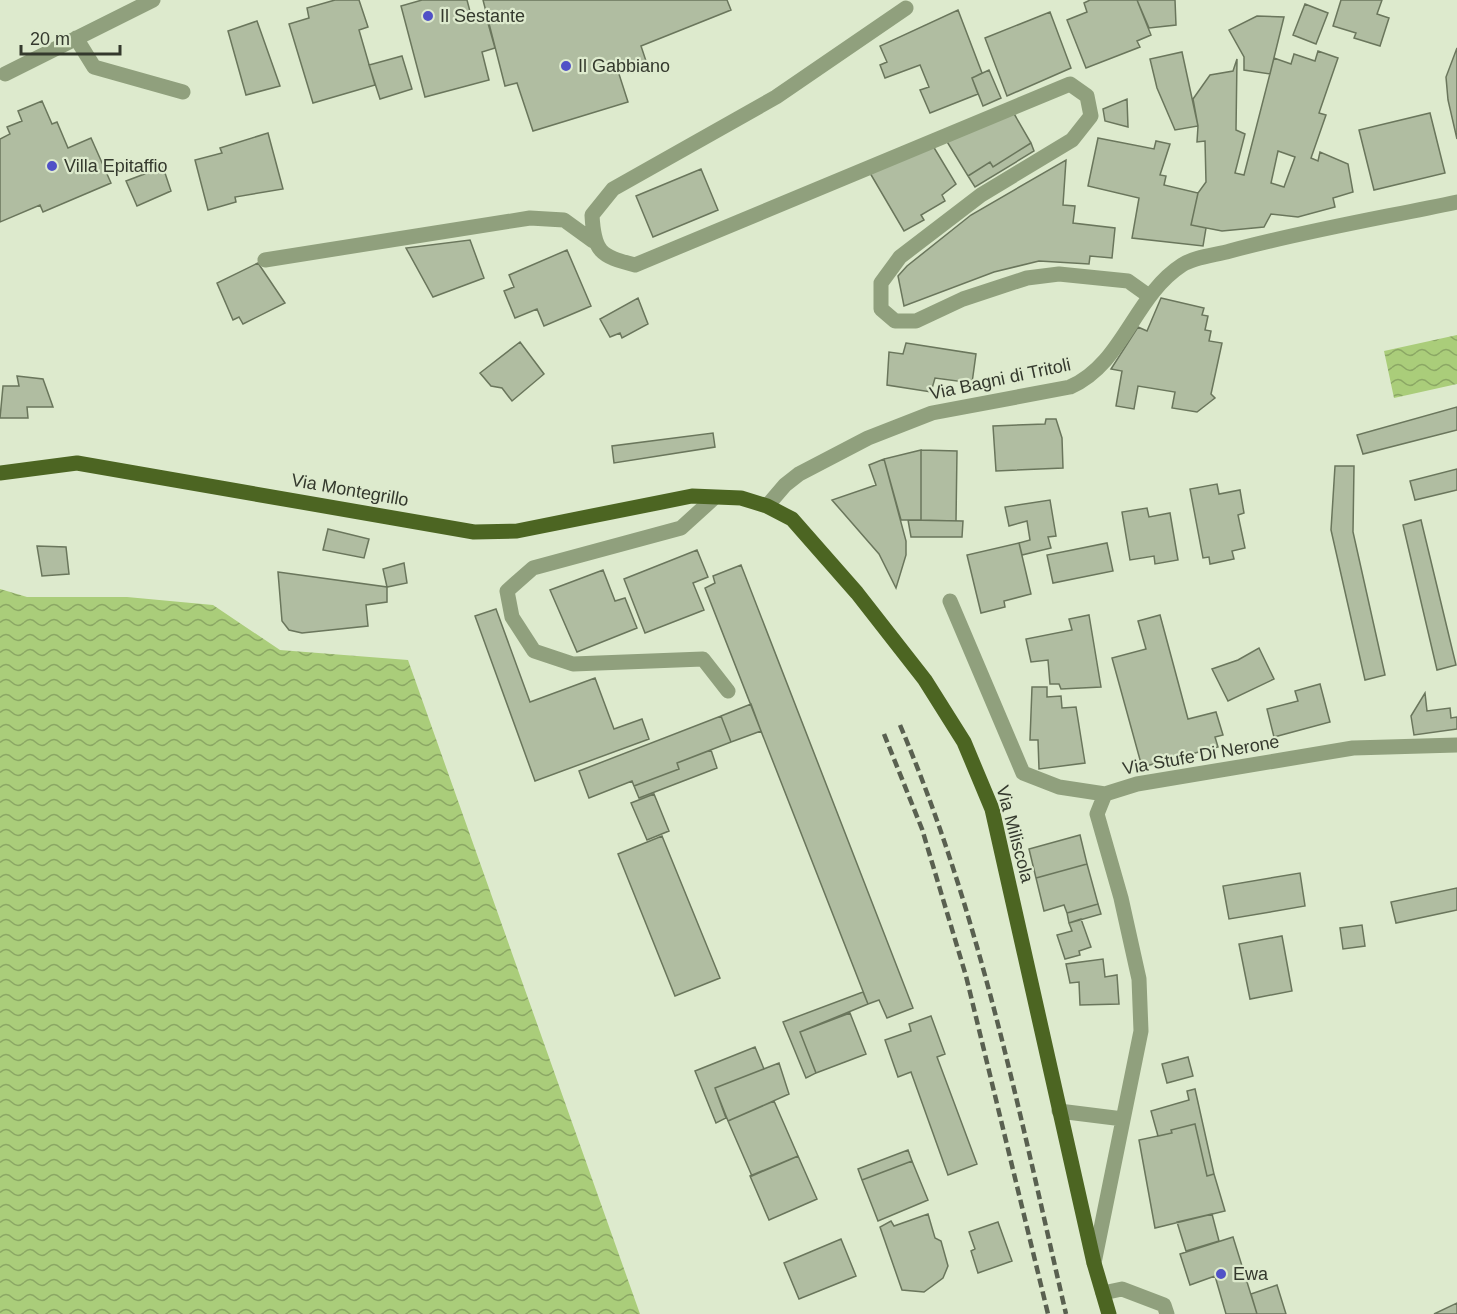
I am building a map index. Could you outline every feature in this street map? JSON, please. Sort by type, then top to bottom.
[{"type":"main road","name":"Via Montegrillo","points":[[0,473],[77,463],[474,532],[517,531],[692,495]]},
{"type":"main road","name":"Via Miliscola","points":[[692,495],[741,498],[767,506],[792,519],[857,593],[925,680],[964,742],[992,809],[1094,1263],[1109,1314]]},
{"type":"street","points":[[5,74],[153,0]]},
{"type":"street","points":[[593,242],[592,215],[613,189],[776,97],[906,8]]},
{"type":"street","points":[[76,38],[94,67],[183,92]]},
{"type":"street","points":[[265,260],[530,218],[564,220],[593,242],[607,258],[635,266],[1070,84],[1088,96],[1091,116],[1072,140],[981,195],[900,257],[881,283],[881,309],[895,321],[916,321],[963,298],[1027,278],[1059,274],[1128,281],[1149,296]]},
{"type":"street","name":"Via Bagni di Tritoli","points":[[767,506],[785,485],[799,474],[868,438],[932,413],[1070,387],[1088,379],[1109,355],[1149,296],[1183,264],[1256,244],[1457,202]]},
{"type":"street","points":[[714,498],[681,528],[533,568],[507,591],[512,617],[534,651],[573,664],[703,659],[728,691]]},
{"type":"street","points":[[950,601],[1023,773],[1059,787],[1105,794]]},
{"type":"street","name":"Via Stufe Di Nerone","points":[[1094,1263],[1141,1031],[1139,979],[1122,897],[1097,814],[1105,794],[1137,784],[1353,748],[1457,745]]},
{"type":"street","points":[[1059,1111],[1123,1119]]},
{"type":"street","points":[[1102,1293],[1122,1289],[1164,1305],[1167,1314]]},
{"type":"water","points":[[1457,335],[1457,384],[1394,398],[1384,351]]},
{"type":"water","points":[[0,589],[27,597],[127,597],[213,605],[280,650],[408,660],[640,1314],[0,1314]]},
{"type":"building","points":[[335,0],[359,0],[368,27],[359,30],[375,85],[313,103],[289,24],[309,18],[307,8]]},
{"type":"building","points":[[422,0],[467,0],[472,19],[486,16],[495,48],[482,52],[489,80],[425,97],[401,6]]},
{"type":"building","name":"Il Gabbiano","points":[[483,0],[727,0],[731,10],[641,46],[646,61],[618,71],[628,102],[533,131],[517,83],[505,86]]},
{"type":"building","points":[[1090,0],[1137,0],[1151,35],[1137,41],[1140,47],[1086,68],[1067,20],[1087,12],[1084,3]]},
{"type":"building","points":[[1137,0],[1175,0],[1176,25],[1149,28]]},
{"type":"building","points":[[1341,0],[1382,0],[1377,14],[1389,18],[1380,46],[1354,38],[1356,33],[1333,26]]},
{"type":"building","points":[[1305,4],[1328,13],[1316,44],[1293,35]]},
{"type":"building","points":[[958,10],[982,73],[972,78],[978,94],[930,113],[920,90],[929,87],[920,65],[885,78],[880,65],[887,62],[880,46]]},
{"type":"building","points":[[1050,12],[1071,68],[1007,96],[985,38]]},
{"type":"building","points":[[1257,16],[1284,17],[1270,74],[1244,70],[1244,57],[1229,30]]},
{"type":"building","points":[[257,21],[280,86],[246,95],[228,31]]},
{"type":"building","points":[[1457,48],[1457,139],[1448,100],[1446,77]]},
{"type":"building","points":[[1318,51],[1338,58],[1319,113],[1326,115],[1311,158],[1318,161],[1320,152],[1348,164],[1353,192],[1333,198],[1335,207],[1298,217],[1271,214],[1264,227],[1222,231],[1191,225],[1198,193],[1206,182],[1205,141],[1197,142],[1198,126],[1193,99],[1210,75],[1233,71],[1237,59],[1236,130],[1245,134],[1235,173],[1244,175],[1274,58],[1291,64],[1294,54],[1315,61]],"holes":[[[1278,151],[1295,157],[1284,187],[1271,183]]]},
{"type":"building","points":[[1182,52],[1198,126],[1175,130],[1157,88],[1150,59]]},
{"type":"building","points":[[402,56],[412,89],[380,99],[369,65]]},
{"type":"building","points":[[989,70],[1001,98],[983,106],[972,78]]},
{"type":"building","points":[[1127,99],[1128,127],[1105,121],[1103,109]]},
{"type":"building","name":"Villa Epitaffio","points":[[42,101],[52,124],[57,122],[68,148],[91,138],[111,183],[43,212],[40,205],[0,222],[0,139],[10,134],[7,127],[22,121],[18,111]]},
{"type":"building","points":[[1013,112],[1031,143],[993,167],[990,162],[968,176],[946,140]]},
{"type":"building","points":[[1430,113],[1445,173],[1374,190],[1359,130]]},
{"type":"building","points":[[268,133],[283,189],[235,197],[236,202],[208,210],[195,160],[222,153],[220,148]]},
{"type":"building","points":[[1098,138],[1154,149],[1156,141],[1170,144],[1160,175],[1166,176],[1164,185],[1198,193],[1191,225],[1206,228],[1203,246],[1132,238],[1139,198],[1088,186]]},
{"type":"building","points":[[1031,143],[1034,151],[975,187],[968,176],[990,162],[993,167]]},
{"type":"building","points":[[933,146],[956,184],[942,195],[945,201],[921,215],[924,220],[904,231],[870,173]]},
{"type":"building","points":[[1066,160],[1063,205],[1075,206],[1073,223],[1115,228],[1112,258],[1090,256],[1089,264],[1039,261],[994,272],[904,306],[898,276],[907,266],[971,215]]},
{"type":"building","points":[[163,167],[171,191],[137,206],[126,181]]},
{"type":"building","points":[[701,169],[718,210],[653,237],[636,196]]},
{"type":"building","points":[[470,240],[484,278],[433,297],[406,248]]},
{"type":"building","points":[[567,250],[591,306],[544,326],[537,309],[515,318],[504,291],[514,287],[509,275]]},
{"type":"building","points":[[258,263],[285,303],[243,324],[239,317],[233,320],[217,283]]},
{"type":"building","points":[[638,298],[648,324],[622,338],[620,333],[610,337],[600,319]]},
{"type":"building","points":[[1161,298],[1204,308],[1202,315],[1208,316],[1205,330],[1211,331],[1209,341],[1222,343],[1211,394],[1215,398],[1197,412],[1172,408],[1175,392],[1138,386],[1134,409],[1116,406],[1122,371],[1111,369],[1138,327],[1147,331]]},
{"type":"building","points":[[520,342],[544,374],[512,401],[502,388],[491,386],[480,373]]},
{"type":"building","points":[[906,343],[976,354],[972,383],[935,378],[931,392],[887,385],[889,352],[903,354]]},
{"type":"building","points":[[17,376],[43,379],[53,407],[27,407],[28,418],[0,418],[3,386],[19,386]]},
{"type":"building","points":[[1457,407],[1457,430],[1363,454],[1357,435]]},
{"type":"building","points":[[1046,419],[1056,419],[1062,438],[1063,468],[996,471],[993,426],[1045,424]]},
{"type":"building","points":[[713,433],[715,447],[614,463],[612,446]]},
{"type":"building","points":[[921,450],[957,451],[956,521],[921,520]]},
{"type":"building","points":[[921,450],[921,520],[901,520],[884,459]]},
{"type":"building","points":[[884,459],[906,541],[906,555],[896,588],[879,554],[832,500],[876,485],[869,465]]},
{"type":"building","points":[[1335,466],[1354,466],[1353,532],[1385,675],[1365,680],[1331,530]]},
{"type":"building","points":[[1457,469],[1457,490],[1415,500],[1410,481]]},
{"type":"building","points":[[1217,484],[1219,494],[1240,490],[1244,513],[1238,515],[1245,548],[1232,551],[1234,559],[1210,564],[1209,557],[1203,558],[1190,489]]},
{"type":"building","points":[[1050,500],[1056,536],[1048,537],[1051,548],[1022,555],[1019,543],[1030,540],[1027,521],[1009,526],[1005,507]]},
{"type":"building","points":[[1147,508],[1149,517],[1170,513],[1178,560],[1155,564],[1154,556],[1130,560],[1122,512]]},
{"type":"building","points":[[908,520],[963,521],[962,537],[911,537]]},
{"type":"building","points":[[1421,520],[1456,665],[1437,670],[1403,525]]},
{"type":"building","points":[[328,529],[369,539],[364,558],[323,550]]},
{"type":"building","points":[[1019,543],[1031,594],[1004,601],[1005,607],[981,613],[967,555]]},
{"type":"building","points":[[1107,543],[1113,571],[1053,583],[1047,555]]},
{"type":"building","points":[[37,546],[66,547],[69,574],[42,576]]},
{"type":"building","points":[[697,550],[708,577],[693,583],[704,610],[645,633],[624,579]]},
{"type":"building","points":[[404,563],[407,583],[387,587],[383,569]]},
{"type":"building","points":[[741,565],[913,1008],[887,1018],[879,1000],[868,1004],[705,588],[715,583],[713,576]]},
{"type":"building","points":[[603,570],[615,601],[625,598],[637,628],[577,652],[550,590]]},
{"type":"building","points":[[278,572],[387,587],[387,602],[366,605],[368,626],[302,633],[289,630],[282,621]]},
{"type":"building","points":[[496,609],[530,702],[595,678],[614,729],[642,719],[649,739],[535,781],[475,616]]},
{"type":"building","points":[[1089,615],[1101,687],[1061,689],[1059,684],[1050,684],[1048,660],[1031,662],[1026,639],[1072,630],[1069,619]]},
{"type":"building","points":[[1160,615],[1188,719],[1216,712],[1223,735],[1215,737],[1218,747],[1142,767],[1112,658],[1146,649],[1138,621]]},
{"type":"building","points":[[1259,648],[1274,679],[1228,701],[1212,669],[1238,660]]},
{"type":"building","points":[[1320,684],[1330,722],[1274,737],[1267,709],[1298,701],[1295,691]]},
{"type":"building","points":[[1032,687],[1047,687],[1047,697],[1061,696],[1062,708],[1076,707],[1085,763],[1039,769],[1038,740],[1030,740]]},
{"type":"building","points":[[1425,693],[1427,711],[1450,708],[1451,718],[1457,717],[1457,729],[1414,735],[1411,716]]},
{"type":"building","points":[[751,704],[761,731],[731,742],[721,716]]},
{"type":"building","points":[[721,716],[731,742],[677,763],[679,769],[634,786],[632,781],[589,798],[579,771]]},
{"type":"building","points":[[711,750],[717,768],[639,798],[634,786],[679,769],[677,763]]},
{"type":"building","points":[[654,794],[669,831],[647,840],[631,803]]},
{"type":"building","points":[[1080,835],[1087,864],[1036,878],[1029,849]]},
{"type":"building","points":[[662,836],[720,978],[675,996],[618,854]]},
{"type":"building","points":[[1087,864],[1098,904],[1067,913],[1064,905],[1044,911],[1036,878]]},
{"type":"building","points":[[1300,873],[1305,906],[1229,919],[1223,886]]},
{"type":"building","points":[[1457,888],[1457,910],[1396,923],[1391,902]]},
{"type":"building","points":[[1098,904],[1101,914],[1069,923],[1067,913]]},
{"type":"building","points":[[1081,919],[1091,947],[1079,951],[1080,955],[1065,959],[1057,935],[1072,931],[1069,923]]},
{"type":"building","points":[[1362,925],[1365,946],[1343,949],[1340,928]]},
{"type":"building","points":[[1282,936],[1292,991],[1250,999],[1239,944]]},
{"type":"building","points":[[1103,959],[1105,977],[1117,975],[1119,1004],[1080,1005],[1079,982],[1070,983],[1066,964]]},
{"type":"building","points":[[863,992],[868,1004],[800,1032],[816,1073],[806,1078],[783,1022]]},
{"type":"building","points":[[850,1013],[866,1054],[816,1073],[800,1032]]},
{"type":"building","points":[[931,1016],[945,1054],[937,1057],[977,1164],[948,1175],[911,1072],[898,1077],[885,1040],[911,1031],[909,1024]]},
{"type":"building","points":[[755,1047],[764,1069],[715,1088],[726,1118],[716,1123],[695,1071]]},
{"type":"building","points":[[1188,1057],[1193,1076],[1167,1083],[1162,1064]]},
{"type":"building","points":[[779,1063],[789,1094],[728,1121],[715,1088]]},
{"type":"building","points":[[1195,1089],[1214,1174],[1207,1176],[1195,1124],[1158,1136],[1151,1111],[1189,1100],[1187,1091]]},
{"type":"building","points":[[774,1101],[798,1156],[752,1176],[728,1121]]},
{"type":"building","points":[[1195,1124],[1207,1176],[1214,1174],[1225,1211],[1155,1228],[1139,1140],[1172,1133],[1171,1130]]},
{"type":"building","points":[[908,1150],[912,1161],[862,1180],[858,1169]]},
{"type":"building","points":[[798,1156],[817,1199],[769,1220],[750,1176]]},
{"type":"building","points":[[912,1161],[928,1200],[878,1221],[862,1180]]},
{"type":"building","points":[[928,1214],[935,1238],[941,1241],[948,1266],[943,1278],[924,1292],[902,1290],[880,1227],[891,1221],[894,1226]]},
{"type":"building","points":[[1212,1214],[1219,1241],[1186,1251],[1177,1222]]},
{"type":"building","points":[[998,1222],[1012,1261],[978,1273],[971,1251],[975,1249],[969,1232]]},
{"type":"building","points":[[1233,1237],[1257,1314],[1226,1314],[1215,1276],[1190,1285],[1180,1254]]},
{"type":"building","points":[[841,1239],[856,1276],[799,1299],[784,1263]]},
{"type":"building","points":[[1277,1285],[1286,1314],[1257,1314],[1251,1294]]},
{"type":"building","points":[[1457,1303],[1457,1314],[1434,1314]]},
{"type":"railway","points":[[900,725],[928,796],[976,942],[1014,1090],[1066,1314]]},
{"type":"railway","points":[[884,734],[922,829],[966,976],[1048,1314]]},
{"type":"place","name":"Il Sestante","points":[[428,16]]},
{"type":"place","name":"Il Gabbiano","points":[[566,66]]},
{"type":"place","name":"Villa Epitaffio","points":[[52,166]]},
{"type":"place","name":"Ewa","points":[[1221,1274]]}]
